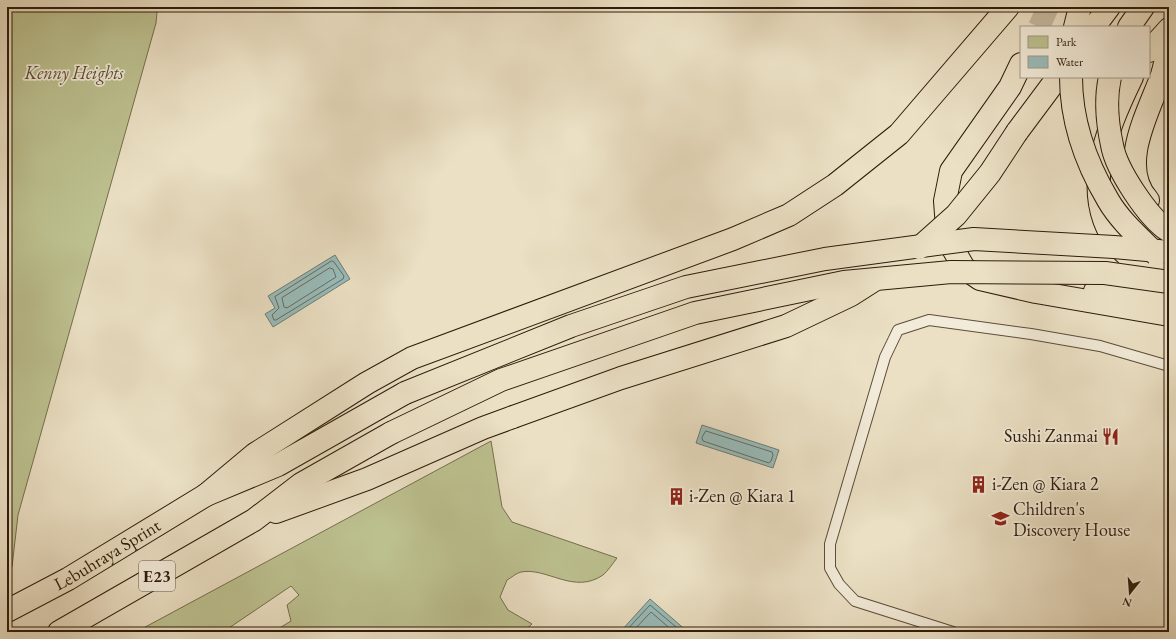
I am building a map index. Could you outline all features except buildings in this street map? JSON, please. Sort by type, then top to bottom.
[{"type":"highway","points":[[206,496],[255,454],[367,384],[412,358],[733,239],[788,215],[835,185],[899,134],[1008,7]]},
{"type":"highway","points":[[1075,26],[1080,7]]},
{"type":"highway","points":[[1095,26],[1109,7]]},
{"type":"highway","points":[[1150,50],[1169,29]]},
{"type":"highway","points":[[1169,44],[1162,73],[1138,133],[1135,175],[1143,195],[1159,213],[1169,220]]},
{"type":"highway","points":[[1020,66],[1010,87],[951,171],[945,201],[948,240],[964,268],[980,279],[1036,292],[1169,315]]},
{"type":"highway","points":[[254,520],[367,479],[482,428],[621,378],[786,326],[851,295],[905,259],[956,215],[990,173],[1017,132],[1057,78]]},
{"type":"highway","points":[[1071,78],[1071,96],[1078,132],[1093,169],[1108,200],[1128,225],[1169,267]]},
{"type":"highway","points":[[1110,78],[1106,96],[1112,146],[1138,200],[1161,226],[1169,231]]},
{"type":"highway","points":[[1132,78],[1112,118],[1100,161],[1098,189],[1105,226],[1112,239],[1125,254],[1142,268],[1169,276]]},
{"type":"highway","points":[[206,496],[278,465],[405,393],[571,326],[686,287],[824,259],[974,239],[1114,247],[1169,252]]},
{"type":"highway","points":[[254,520],[301,484],[391,433],[501,380],[695,313],[844,282],[951,272],[1105,273],[1169,282]]},
{"type":"highway","points":[[1036,292],[1136,291],[1169,295]]},
{"type":"highway","name":"Lebuhraya Sprint","points":[[7,611],[68,579],[206,496]]},
{"type":"highway","name":"E23","points":[[59,632],[254,520]]},
{"type":"lane","points":[[953,632],[855,601],[839,584],[830,568],[830,544],[884,357],[898,330],[929,320],[937,321],[1031,334],[1100,346],[1169,366]]},
{"type":"green space","name":"Kenny Heights","points":[[7,7],[141,7],[157,12],[156,23],[18,515],[12,567],[7,570]]},
{"type":"green space","points":[[491,441],[502,507],[512,522],[617,558],[603,575],[592,580],[582,582],[571,582],[541,573],[531,572],[521,572],[515,574],[507,580],[500,597],[508,610],[532,624],[523,632],[273,632],[291,621],[287,605],[299,595],[291,586],[223,632],[136,632]]},
{"type":"water","points":[[335,255],[350,279],[273,327],[265,314],[275,308],[268,296]]},
{"type":"water","points":[[702,425],[779,450],[773,468],[696,443]]},
{"type":"water","points":[[650,599],[688,632],[620,632]]},
{"type":"tunnel","points":[[1039,26],[1048,7]]},
{"type":"place","name":"Sushi Zanmai","points":[[1111,436]]},
{"type":"place","name":"i-Zen @ Kiara 2","points":[[979,484]]},
{"type":"place","name":"i-Zen @ Kiara 1","points":[[676,496]]},
{"type":"place","name":"Children's Discovery House","points":[[1000,519]]}]
